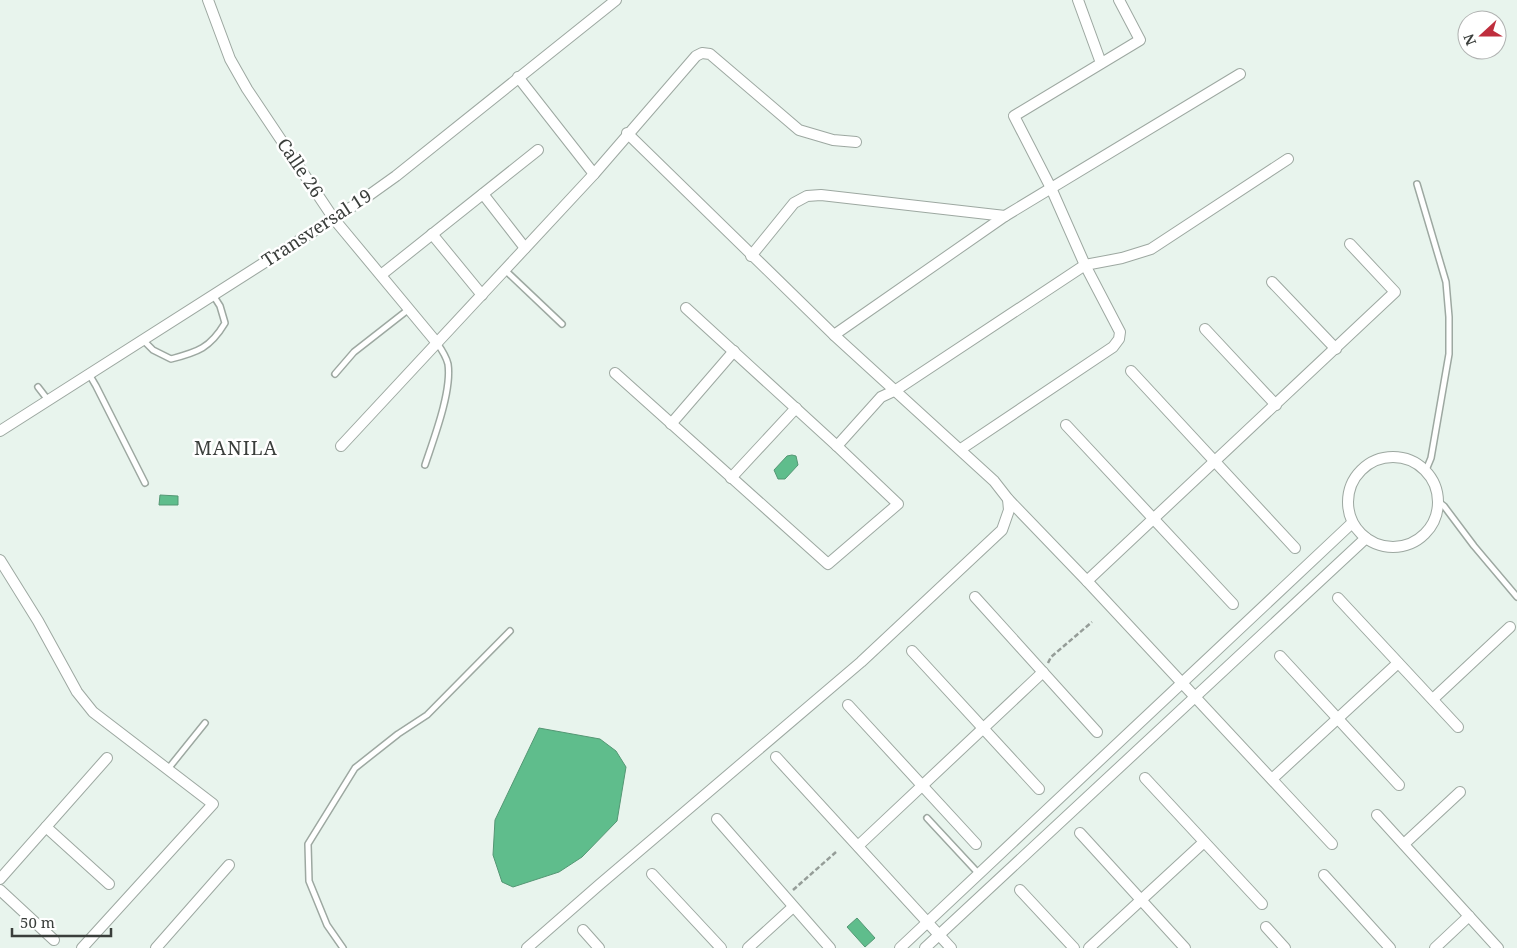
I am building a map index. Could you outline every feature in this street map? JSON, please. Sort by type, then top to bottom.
[{"type":"street","name":"Calle 26","points":[[208,0],[230,59],[247,89],[334,219],[438,343]]},
{"type":"street","name":"Transversal 19","points":[[0,431],[334,219],[396,176],[616,0]]},
{"type":"street","points":[[1078,0],[1101,63]]},
{"type":"street","points":[[961,449],[1113,347],[1119,339],[1120,332],[1085,265],[1051,188],[1014,116],[1140,40],[1119,0]]},
{"type":"street","points":[[341,446],[594,174],[627,133],[696,56],[702,53],[710,54],[799,130],[833,140],[856,142]]},
{"type":"street","points":[[834,335],[1005,216],[1240,74]]},
{"type":"street","points":[[518,77],[594,174]]},
{"type":"street","points":[[627,133],[834,335],[994,481],[1008,499],[1183,683],[1332,844]]},
{"type":"street","points":[[380,275],[538,150]]},
{"type":"street","points":[[837,446],[881,397],[896,390],[1085,265],[1122,258],[1151,249],[1288,159]]},
{"type":"street","points":[[483,194],[525,248]]},
{"type":"street","points":[[752,256],[794,203],[807,196],[821,194],[1005,216]]},
{"type":"street","points":[[432,234],[482,295]]},
{"type":"street","points":[[1087,581],[1395,292],[1350,244]]},
{"type":"street","points":[[1272,282],[1336,349]]},
{"type":"street","points":[[614,373],[828,564],[898,504],[686,308]]},
{"type":"street","points":[[1205,329],[1276,405]]},
{"type":"street","points":[[672,424],[734,352]]},
{"type":"street","points":[[1131,371],[1295,548]]},
{"type":"street","points":[[731,478],[796,408]]},
{"type":"street","points":[[1066,425],[1234,604]]},
{"type":"street","points":[[1393,456],[1411,460],[1426,470],[1436,485],[1439,502],[1436,520],[1426,535],[1411,545],[1393,548],[1376,544],[1366,538],[1352,524],[1347,502],[1351,484],[1361,470],[1376,460],[1393,456]]},
{"type":"street","points":[[528,948],[599,885],[861,662],[1002,530],[1009,510],[1008,499]]},
{"type":"street","points":[[900,948],[1352,524]]},
{"type":"street","points":[[925,948],[1366,538]]},
{"type":"street","points":[[0,560],[38,622],[77,692],[93,712],[213,804],[82,948]]},
{"type":"street","points":[[975,597],[1097,732]]},
{"type":"street","points":[[1338,598],[1458,727]]},
{"type":"street","points":[[1433,699],[1510,627]]},
{"type":"street","points":[[912,650],[1039,789]]},
{"type":"street","points":[[1280,656],[1399,785]]},
{"type":"street","points":[[1272,779],[1398,663]]},
{"type":"street","points":[[858,846],[1043,672]]},
{"type":"street","points":[[848,705],[976,844]]},
{"type":"street","points":[[776,757],[951,948]]},
{"type":"street","points":[[0,879],[107,758]]},
{"type":"street","points":[[1145,778],[1262,904]]},
{"type":"street","points":[[1404,844],[1460,792]]},
{"type":"street","points":[[1377,816],[1498,948]]},
{"type":"street","points":[[717,819],[784,898],[830,948]]},
{"type":"street","points":[[46,827],[109,884]]},
{"type":"street","points":[[1080,833],[1185,948]]},
{"type":"street","points":[[1089,948],[1204,842]]},
{"type":"street","points":[[156,948],[229,865]]},
{"type":"street","points":[[652,874],[721,948]]},
{"type":"street","points":[[1324,875],[1390,948]]},
{"type":"street","points":[[0,890],[54,940]]},
{"type":"street","points":[[1020,890],[1074,948]]},
{"type":"street","points":[[748,948],[793,907]]},
{"type":"street","points":[[1435,948],[1469,916]]},
{"type":"street","points":[[1266,927],[1285,948]]},
{"type":"street","points":[[583,930],[600,948]]},
{"type":"lane","points":[[1417,184],[1446,282],[1449,317],[1449,354],[1431,458],[1426,470]]},
{"type":"lane","points":[[505,270],[562,324]]},
{"type":"lane","points":[[143,340],[153,350],[171,359],[196,352],[216,339],[225,323],[220,306],[213,295]]},
{"type":"lane","points":[[334,374],[354,352],[409,309]]},
{"type":"lane","points":[[425,465],[448,382],[448,365],[438,343]]},
{"type":"lane","points":[[89,374],[145,483]]},
{"type":"lane","points":[[38,387],[48,400]]},
{"type":"lane","points":[[1439,502],[1517,597]]},
{"type":"lane","points":[[343,948],[327,925],[309,881],[308,844],[355,768],[398,734],[427,715],[510,630]]},
{"type":"lane","points":[[168,770],[206,724]]},
{"type":"lane","points":[[927,818],[979,874]]},
{"type":"path","points":[[1043,672],[1051,657],[1092,622]]},
{"type":"path","points":[[784,898],[836,852]]},
{"type":"shaded area","points":[[787,456],[796,456],[798,465],[785,479],[778,479],[774,470]]},
{"type":"shaded area","points":[[160,495],[178,496],[178,505],[159,505]]},
{"type":"shaded area","points":[[539,728],[600,739],[616,751],[626,767],[617,821],[582,857],[559,872],[513,887],[502,882],[493,855],[495,820]]},
{"type":"shaded area","points":[[857,918],[875,938],[865,947],[847,927]]},
{"type":"district","name":"MANILA","points":[[236,448]]}]
